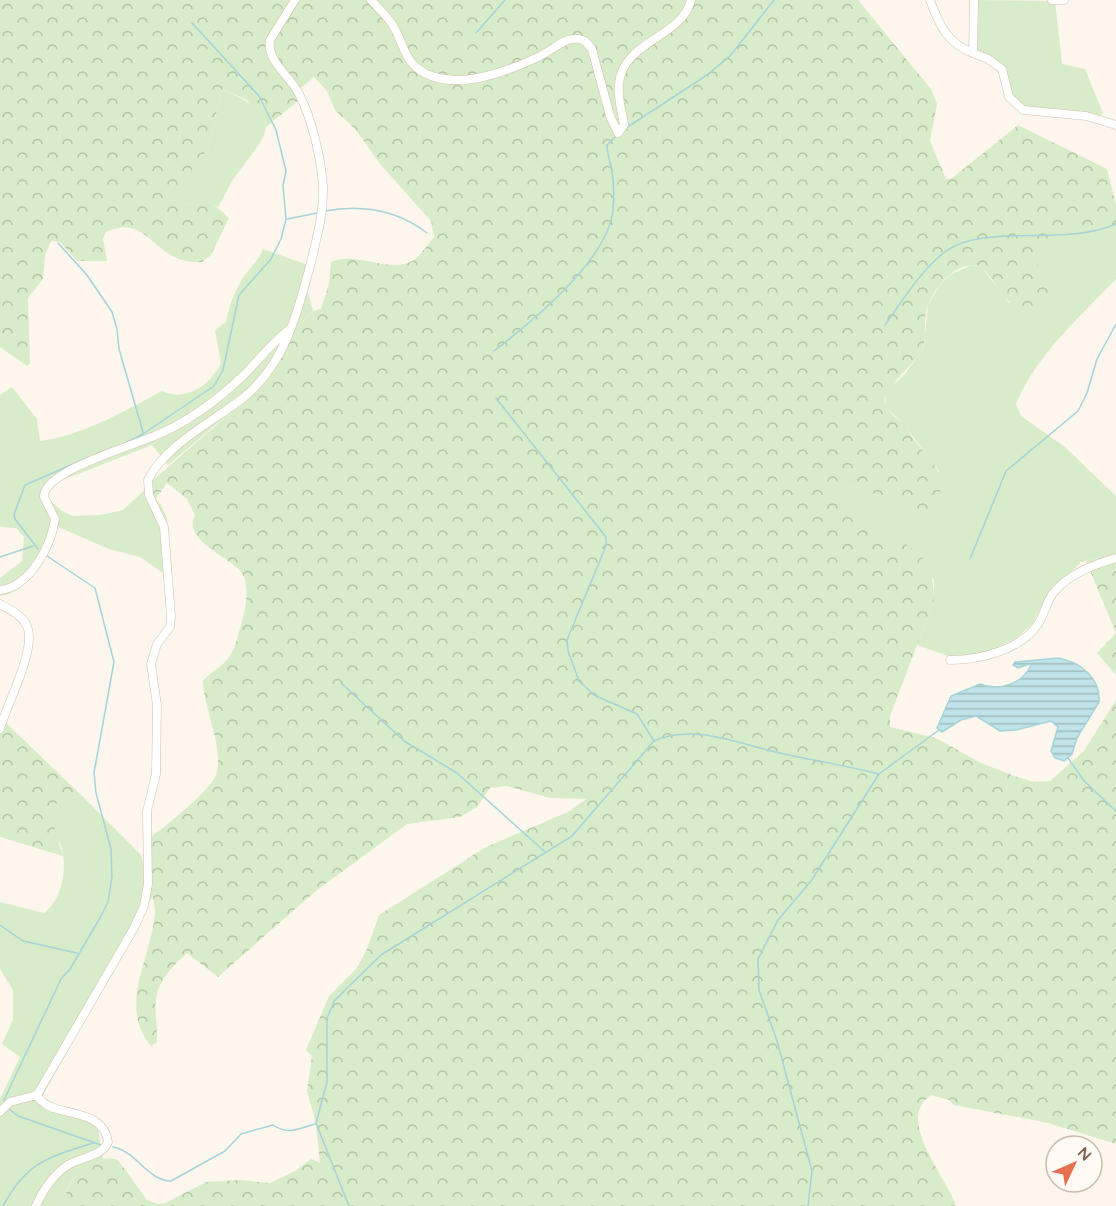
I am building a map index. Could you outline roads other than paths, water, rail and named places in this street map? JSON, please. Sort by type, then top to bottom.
[{"type":"street","points":[[0,1112],[10,1102],[37,1095],[134,928],[146,894],[146,823],[156,774],[157,705],[151,664],[158,644],[170,627],[171,616],[164,527],[149,495],[148,480],[168,455],[260,383],[293,327],[317,241],[323,185],[312,134],[300,95],[273,58],[269,46],[270,40],[295,0]]},
{"type":"street","points":[[371,0],[393,25],[410,61],[417,68],[438,78],[470,79],[486,75],[532,60],[568,39],[579,38],[585,41],[592,49],[610,116],[618,133],[624,127],[619,89],[624,67],[633,54],[682,16],[691,0]]},
{"type":"street","points":[[930,0],[945,35],[953,43],[993,62],[1002,69],[1009,97],[1023,111],[1086,116],[1116,125]]},
{"type":"street","points":[[973,53],[974,0]]},
{"type":"street","points":[[1052,0],[1064,0]]},
{"type":"street","points":[[0,590],[7,589],[26,578],[49,541],[55,519],[44,497],[45,489],[49,485],[75,468],[183,423],[227,390],[278,338],[293,327]]},
{"type":"street","points":[[950,660],[978,659],[1022,639],[1037,626],[1048,601],[1059,586],[1081,572],[1116,558]]},
{"type":"street","points":[[0,604],[24,621],[29,634],[22,670],[0,729]]},
{"type":"street","points":[[36,1206],[47,1185],[66,1166],[99,1152],[108,1142],[98,1124],[81,1115],[47,1105],[37,1095]]},
{"type":"water","points":[[1058,658],[1074,663],[1088,672],[1099,693],[1099,702],[1077,738],[1072,754],[1064,761],[1055,758],[1051,751],[1058,727],[1051,721],[1016,730],[1000,731],[976,716],[961,720],[942,732],[937,728],[951,696],[980,684],[994,687],[1016,682],[1031,665],[1018,668],[1013,665],[1015,662]]},
{"type":"waterway","points":[[476,33],[505,0]]},
{"type":"waterway","points":[[626,128],[707,75],[730,56],[774,0]]},
{"type":"waterway","points":[[127,442],[143,434],[214,386],[223,370],[239,295],[271,259],[281,239],[286,219],[283,186],[286,171],[276,130],[259,96],[192,23]]},
{"type":"waterway","points":[[494,351],[567,288],[598,248],[608,228],[613,209],[613,181],[607,145],[615,137]]},
{"type":"waterway","points":[[325,211],[353,208],[379,211],[404,219],[427,233]]},
{"type":"waterway","points":[[287,219],[317,213]]},
{"type":"waterway","points":[[885,325],[928,267],[946,251],[962,243],[1003,236],[1073,234],[1096,231],[1116,224]]},
{"type":"waterway","points":[[58,243],[87,275],[112,312],[119,349],[143,432]]},
{"type":"waterway","points":[[970,559],[1006,471],[1078,411],[1087,393],[1097,359],[1116,324]]},
{"type":"waterway","points":[[496,398],[606,537],[606,546],[567,640],[568,651],[579,681],[594,695],[637,714],[654,741]]},
{"type":"waterway","points":[[38,549],[15,519],[14,514],[25,485],[87,458]]},
{"type":"waterway","points":[[0,557],[33,546]]},
{"type":"waterway","points":[[4,1100],[61,979],[70,969],[108,902],[112,877],[111,849],[96,793],[94,773],[114,662],[95,588],[47,556]]},
{"type":"waterway","points":[[341,683],[404,741],[457,773],[544,851]]},
{"type":"waterway","points":[[808,1206],[812,1171],[777,1041],[759,990],[758,959],[778,920],[811,881],[879,774],[939,730]]},
{"type":"waterway","points":[[349,1206],[316,1123],[327,1082],[327,1018],[335,1000],[381,955],[572,836],[654,741],[686,734],[719,737],[784,754],[879,774]]},
{"type":"waterway","points":[[1068,758],[1085,782],[1116,811]]},
{"type":"waterway","points":[[0,925],[23,941],[77,953]]},
{"type":"waterway","points":[[9,1109],[18,1116],[101,1145]]},
{"type":"waterway","points":[[113,1147],[129,1154],[155,1176],[171,1181],[225,1151],[241,1134],[273,1125],[289,1131],[315,1124]]},
{"type":"waterway","points":[[3,1206],[12,1191],[30,1170],[51,1158],[93,1143]]}]
